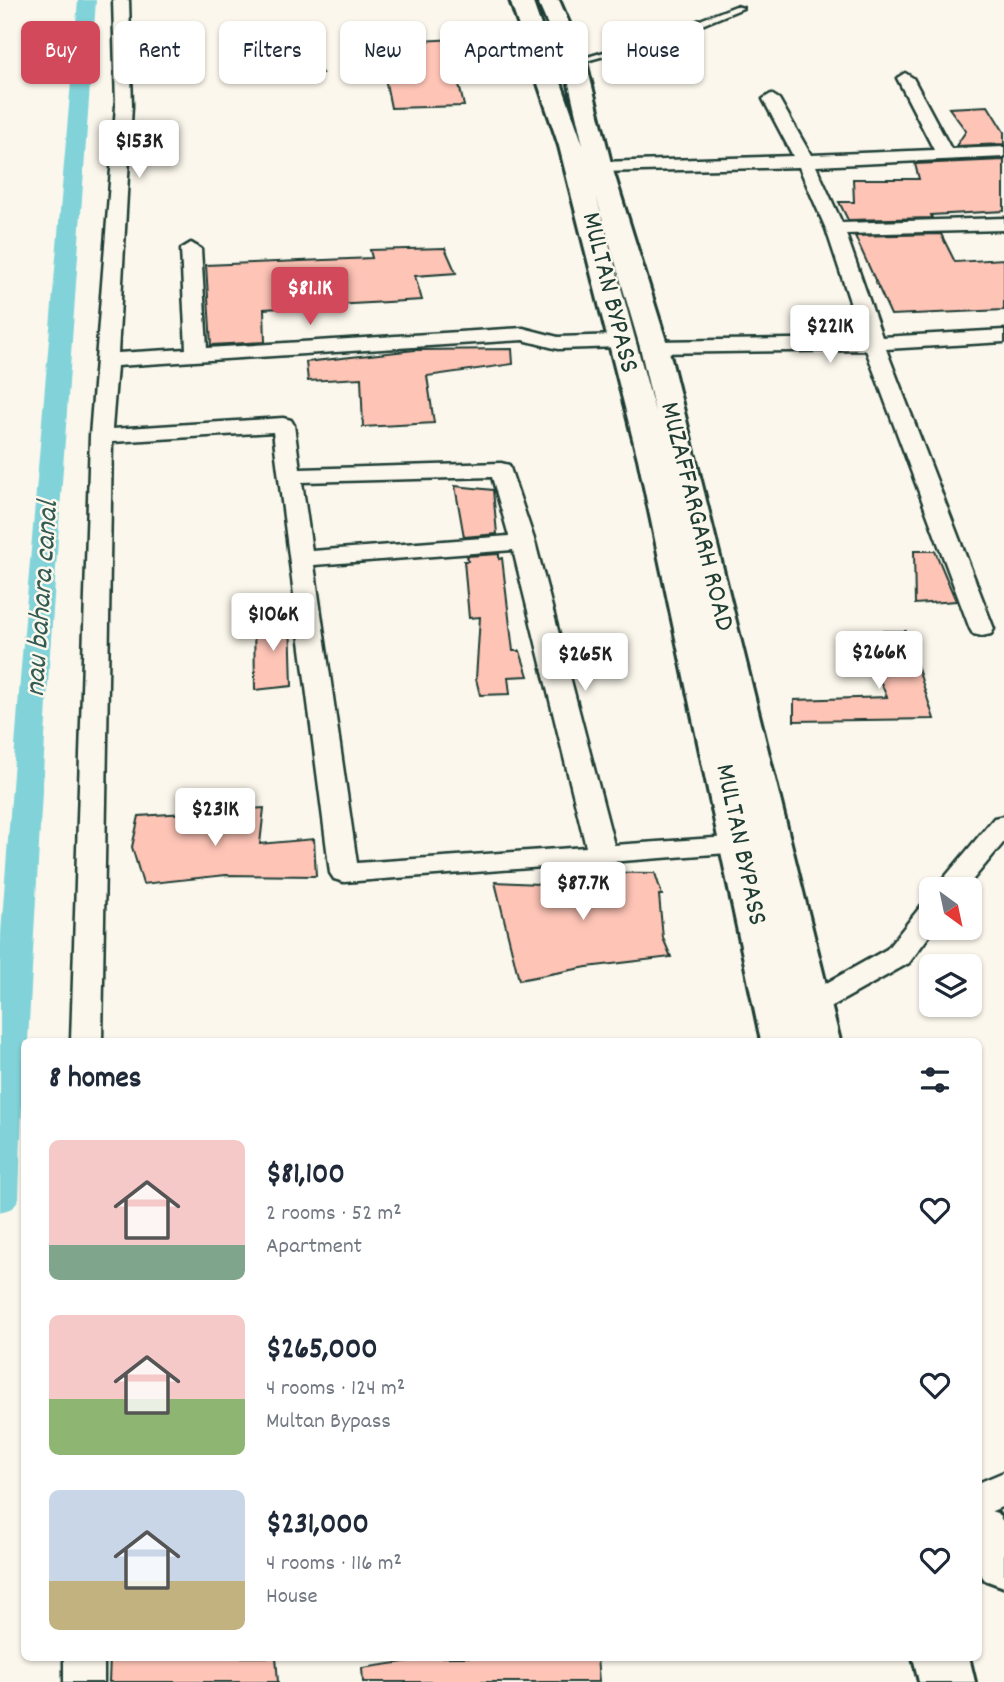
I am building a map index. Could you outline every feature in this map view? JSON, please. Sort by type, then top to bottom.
[{"type":"main road","name":"MULTAN BYPASS","points":[[521,0],[571,146],[653,459],[781,1038]]},
{"type":"main road","name":"MUZAFFARGARH ROAD","points":[[548,0],[557,21]]},
{"type":"main road","name":"MUZAFFARGARH ROAD","points":[[580,84],[600,167],[654,346],[774,844],[817,1038]]},
{"type":"main road","points":[[982,1534],[1004,1564]]},
{"type":"main road","points":[[942,1661],[947,1682]]},
{"type":"street","points":[[86,1038],[101,436],[124,106],[121,0]]},
{"type":"street","points":[[905,78],[945,155]]},
{"type":"street","points":[[771,99],[805,161],[835,229],[874,344],[982,629]]},
{"type":"street","points":[[600,167],[1004,152]]},
{"type":"street","points":[[835,229],[1004,224]]},
{"type":"street","points":[[191,249],[197,355]]},
{"type":"street","points":[[107,360],[523,334],[558,343],[620,341]]},
{"type":"street","points":[[654,346],[874,344],[1004,336]]},
{"type":"street","points":[[101,436],[283,425],[344,873],[774,844]]},
{"type":"street","points":[[290,476],[501,470],[523,542],[602,855]]},
{"type":"street","points":[[301,559],[523,542]]},
{"type":"street","points":[[959,877],[1004,824]]},
{"type":"street","points":[[809,1006],[898,956],[919,929]]},
{"type":"street","points":[[982,1499],[1004,1488]]},
{"type":"street","points":[[84,1661],[84,1682]]},
{"type":"lane","points":[[588,58],[667,36],[739,8]]},
{"type":"building","points":[[440,40],[440,84],[459,84],[464,106],[391,108],[386,84],[426,84],[426,41]]},
{"type":"building","points":[[988,106],[1004,132],[1004,144],[956,146],[966,131],[949,108]]},
{"type":"building","points":[[1004,160],[1004,211],[931,215],[932,218],[848,220],[839,202],[854,202],[853,179],[919,179],[915,164]]},
{"type":"building","points":[[941,234],[955,262],[1004,259],[1004,310],[891,315],[855,236]]},
{"type":"building","points":[[445,248],[456,273],[415,276],[422,300],[264,309],[265,342],[211,345],[206,265],[372,258],[370,250]]},
{"type":"building","points":[[512,349],[513,364],[427,376],[434,423],[363,427],[361,378],[308,381],[306,362],[415,350]]},
{"type":"building","points":[[455,486],[493,490],[497,534],[464,537]]},
{"type":"building","points":[[914,551],[935,551],[956,601],[915,604]]},
{"type":"building","points":[[499,554],[499,559],[502,558],[513,651],[520,651],[528,676],[508,677],[510,694],[480,695],[476,679],[480,617],[469,618],[464,561],[468,561],[467,556]]},
{"type":"building","points":[[254,617],[290,617],[292,686],[255,690]]},
{"type":"building","points":[[878,631],[906,631],[934,719],[794,721],[794,700],[887,697],[872,662],[889,661]]},
{"type":"building","points":[[264,808],[260,844],[314,839],[316,876],[226,875],[143,884],[132,847],[139,816]]},
{"type":"building","points":[[559,872],[655,873],[662,895],[659,895],[663,938],[671,957],[587,967],[519,980],[495,882],[562,885]]},
{"type":"building","points":[[110,1661],[276,1661],[278,1682],[109,1682]]},
{"type":"building","points":[[411,1661],[597,1661],[599,1682],[363,1682],[362,1668]]},
{"type":"waterway","name":"nau bahara canal","points":[[0,1198],[35,667],[87,0]]}]
